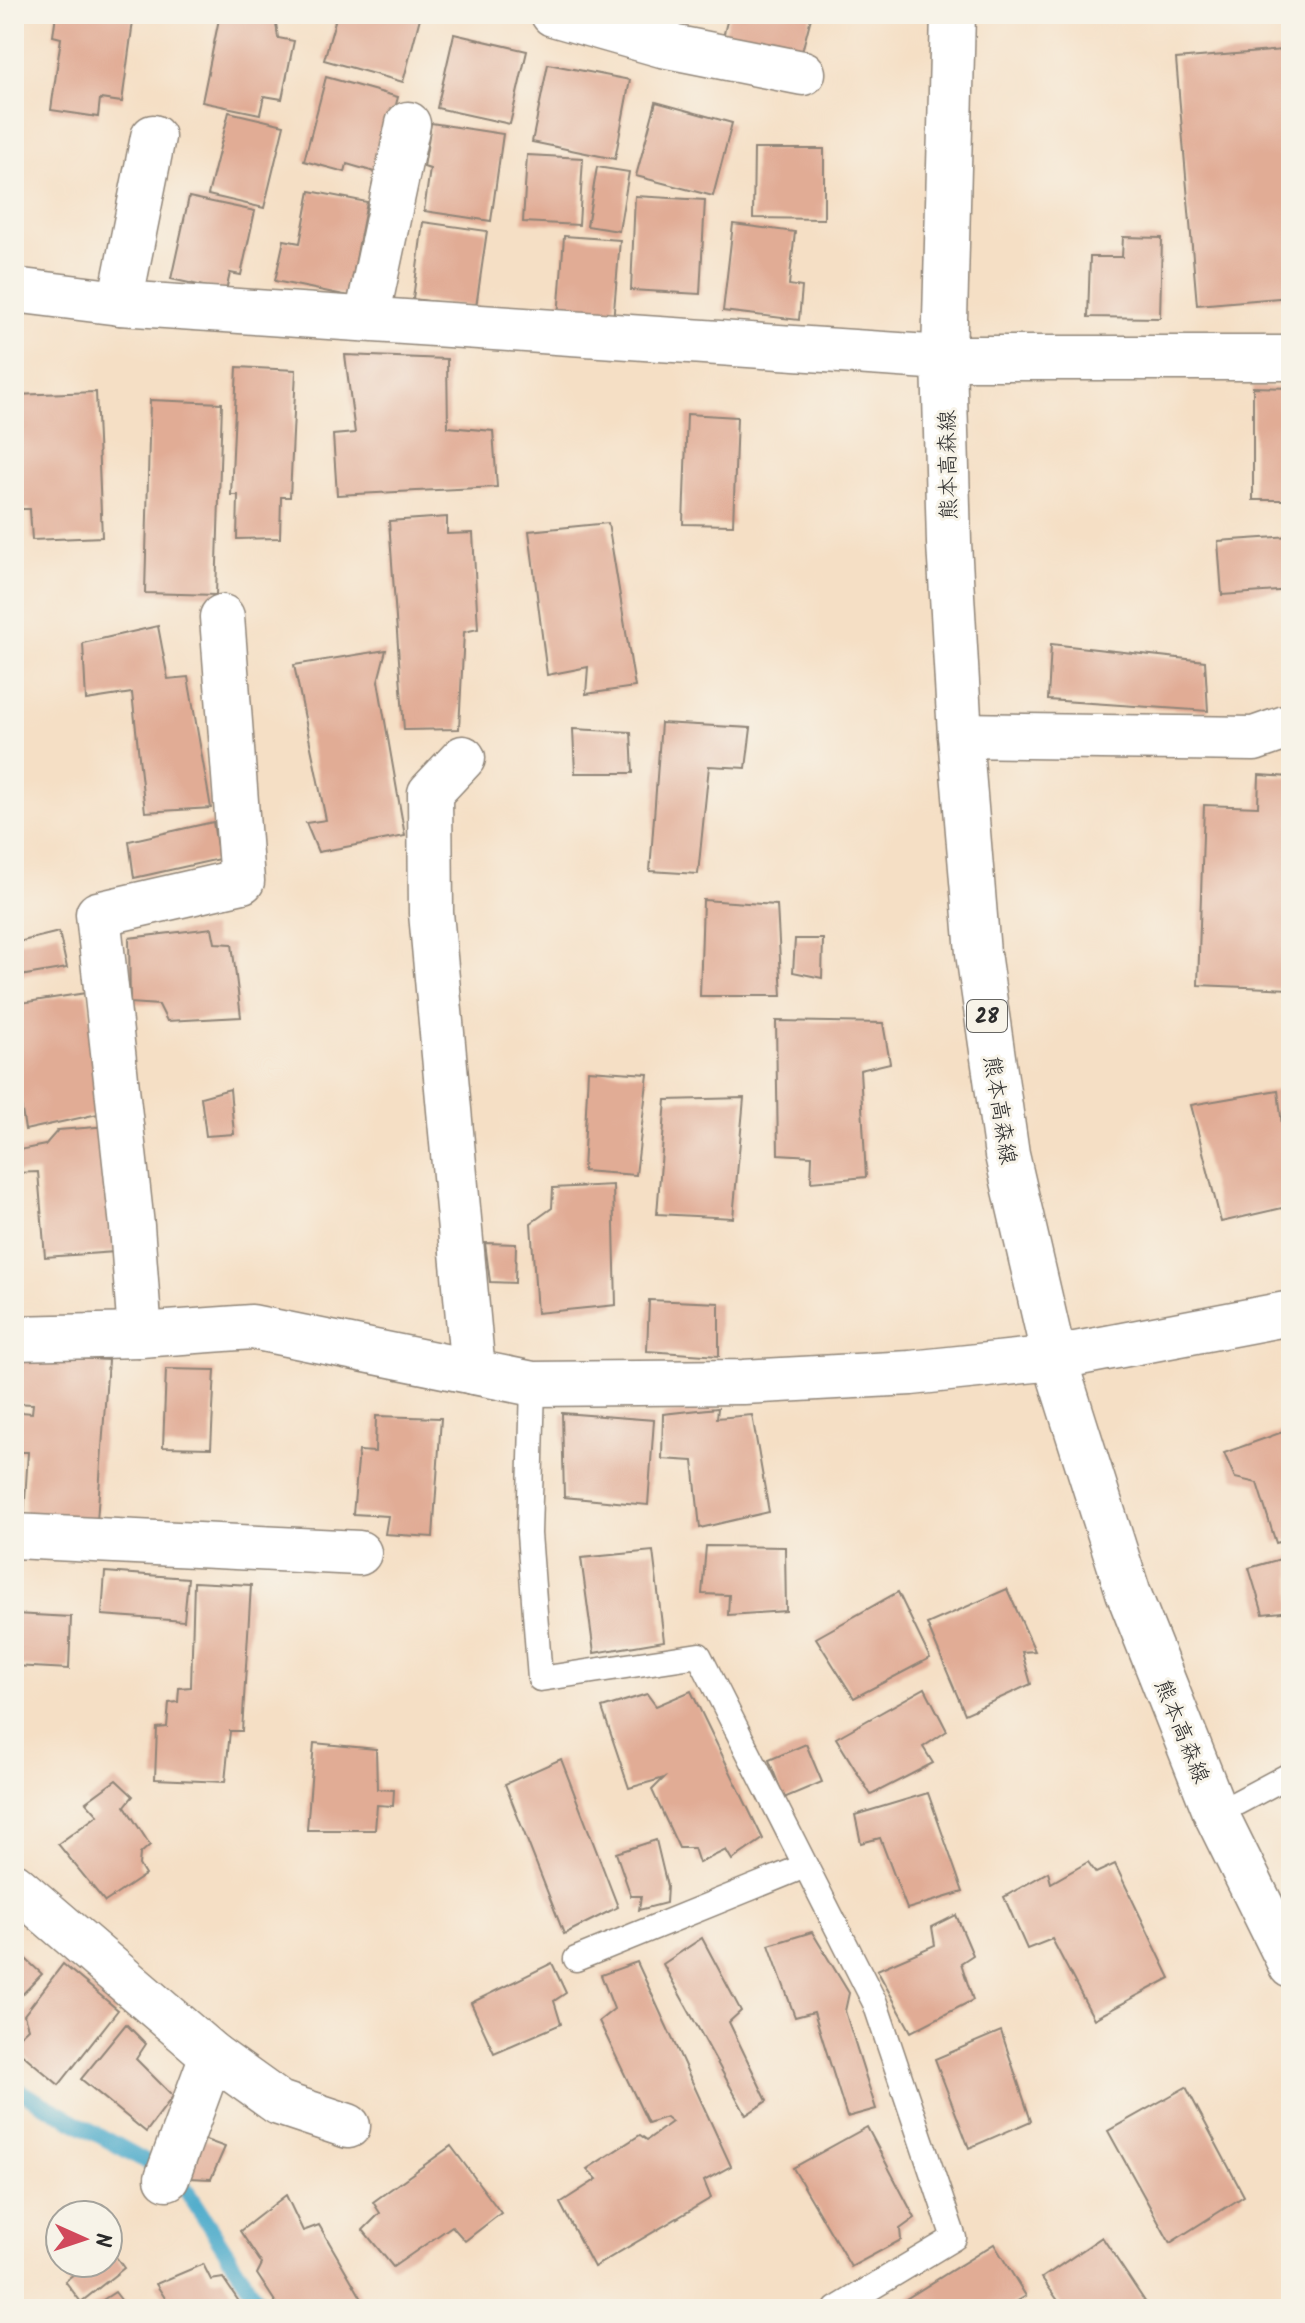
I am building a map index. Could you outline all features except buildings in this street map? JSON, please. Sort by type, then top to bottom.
[{"type":"street","points":[[553,14],[666,30],[803,73]]},
{"type":"street","name":"熊本高森線","points":[[953,14],[944,358],[949,543],[960,735],[978,953],[1007,1155],[1054,1358],[1128,1592],[1216,1814],[1291,1966]]},
{"type":"street","points":[[367,318],[408,124]]},
{"type":"street","points":[[120,303],[153,137]]},
{"type":"street","points":[[14,290],[120,303],[944,358],[1291,358]]},
{"type":"street","points":[[140,1335],[132,1226],[98,914],[242,881],[222,617]]},
{"type":"street","points":[[960,735],[1254,739],[1291,726]]},
{"type":"street","points":[[463,758],[430,793],[431,883],[473,1372]]},
{"type":"street","points":[[14,1338],[140,1335],[252,1327],[533,1384],[743,1382],[911,1373],[1054,1358],[1291,1313]]},
{"type":"street","points":[[14,1536],[359,1553]]},
{"type":"street","points":[[14,1885],[212,2055],[279,2103],[348,2126]]},
{"type":"street","points":[[167,2178],[212,2055]]},
{"type":"lane","points":[[533,1384],[529,1534],[540,1679],[699,1655],[875,2003],[954,2238],[836,2309]]},
{"type":"lane","points":[[1216,1814],[1291,1774]]},
{"type":"lane","points":[[576,1959],[805,1866]]},
{"type":"waterway","points":[[14,2088],[142,2159],[186,2190],[263,2309]]}]
